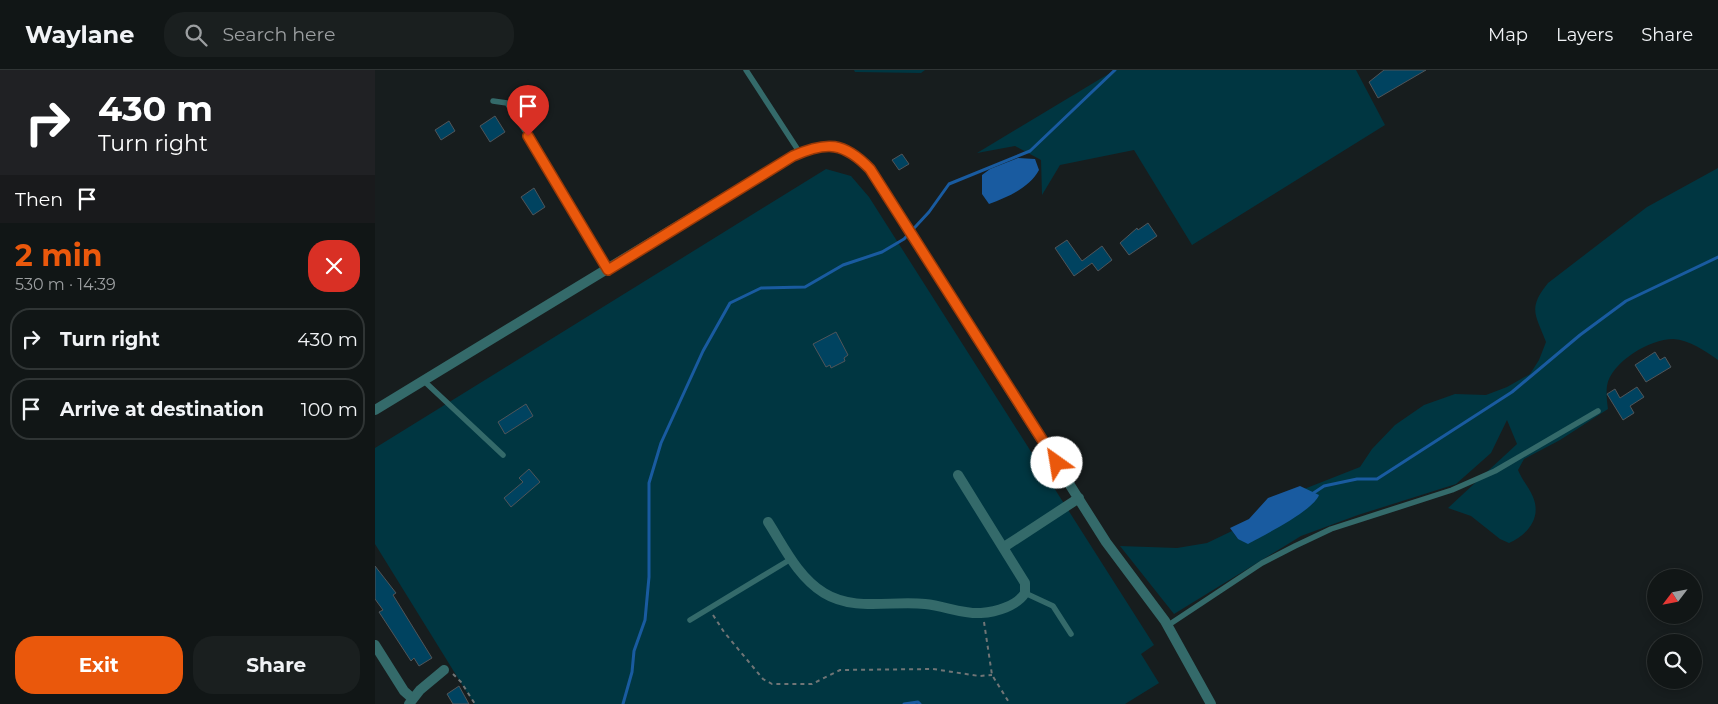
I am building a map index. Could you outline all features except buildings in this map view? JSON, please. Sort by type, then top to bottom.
[{"type":"street","points":[[375,410],[800,153],[815,147],[843,147],[858,156],[870,169],[1106,542],[1167,626],[1211,704]]},
{"type":"street","points":[[768,522],[791,559],[810,583],[836,598],[869,604],[925,604],[954,611],[983,613],[1012,604],[1025,593],[1025,583],[1020,572],[958,475]]},
{"type":"street","points":[[1004,547],[1079,498]]},
{"type":"street","points":[[375,644],[411,702],[444,670]]},
{"type":"lane","points":[[746,70],[800,153]]},
{"type":"lane","points":[[493,101],[507,103],[549,168],[608,270]]},
{"type":"lane","points":[[424,381],[503,455]]},
{"type":"lane","points":[[1167,626],[1261,563],[1295,546],[1331,529],[1452,490],[1495,471],[1598,411]]},
{"type":"lane","points":[[691,620],[791,559]]},
{"type":"lane","points":[[1025,593],[1053,606],[1071,634]]},
{"type":"path","points":[[709,609],[724,632],[767,683],[812,684],[841,670],[933,669],[979,676],[992,675]]},
{"type":"path","points":[[983,613],[992,675],[1010,704]]},
{"type":"path","points":[[444,670],[461,682],[475,704]]},
{"type":"shaded area","points":[[854,70],[925,70],[921,73],[855,72]]},
{"type":"shaded area","points":[[1115,70],[1356,70],[1385,125],[1192,245],[1134,150],[1060,165],[1042,195],[1041,160],[1015,146],[977,153]]},
{"type":"shaded area","points":[[1718,168],[1718,360],[1691,344],[1673,339],[1654,343],[1624,361],[1610,377],[1607,386],[1608,409],[1560,440],[1524,459],[1518,470],[1533,497],[1536,512],[1531,525],[1516,540],[1509,543],[1500,539],[1471,516],[1448,508],[1517,444],[1507,420],[1491,453],[1456,484],[1358,515],[1301,536],[1174,614],[1120,546],[1177,548],[1207,543],[1232,531],[1238,539],[1299,491],[1360,467],[1372,449],[1395,425],[1424,405],[1455,394],[1486,395],[1507,387],[1530,374],[1539,360],[1546,342],[1535,312],[1537,299],[1548,283],[1647,207]]},
{"type":"shaded area","points":[[826,169],[851,176],[869,197],[1154,645],[1141,654],[1159,683],[1125,704],[474,704],[375,544],[375,448]]},
{"type":"water","points":[[1018,158],[1035,159],[1039,170],[1024,187],[1011,195],[989,204],[982,194],[982,175],[990,169]]},
{"type":"water","points":[[1300,486],[1319,495],[1308,508],[1287,522],[1248,544],[1238,539],[1230,528],[1249,519],[1268,498]]},
{"type":"waterway","points":[[623,704],[632,672],[634,651],[645,620],[649,577],[649,483],[661,443],[703,351],[730,303],[761,288],[805,287],[843,265],[882,252],[904,239],[929,212],[949,184],[1030,151],[1115,70]]},
{"type":"waterway","points":[[1312,494],[1324,486],[1357,479],[1377,479],[1512,392],[1580,335],[1626,301],[1718,257]]},
{"type":"waterway","points":[[904,704],[918,702],[920,704]]},
{"type":"route","points":[[528,136],[549,168],[608,270],[793,156],[815,147],[829,146],[843,147],[858,156],[870,169],[1057,463]]}]
